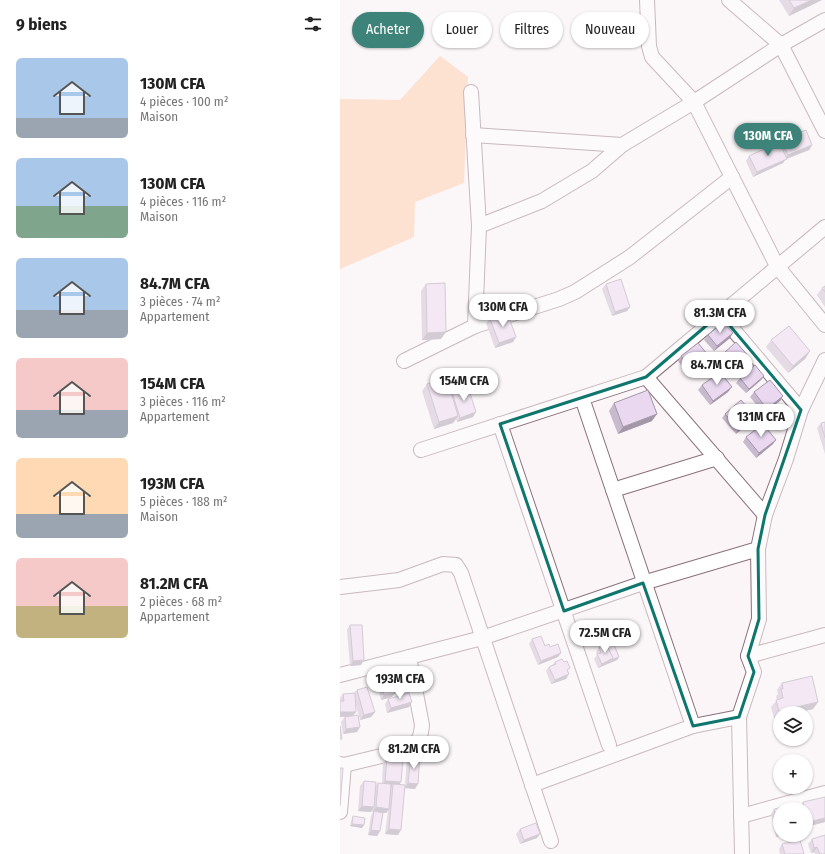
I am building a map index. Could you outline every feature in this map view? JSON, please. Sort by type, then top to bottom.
[{"type":"street","points":[[647,0],[649,46],[652,57],[694,102],[777,266],[825,325]]},
{"type":"street","points":[[729,0],[781,45],[825,131]]},
{"type":"street","points":[[479,226],[542,201],[592,171],[622,145],[694,102],[781,45],[825,20]]},
{"type":"street","points":[[470,92],[479,226],[475,326]]},
{"type":"street","points":[[473,135],[622,145]]},
{"type":"street","points":[[404,361],[475,326],[559,299],[575,292],[630,257],[732,177]]},
{"type":"street","points":[[421,450],[646,377],[825,227]]},
{"type":"street","points":[[720,314],[801,410]]},
{"type":"street","points":[[742,854],[740,717],[754,672],[748,656],[759,619],[758,549],[765,515],[786,459],[801,410],[825,360]]},
{"type":"street","points":[[646,377],[765,515]]},
{"type":"street","points":[[582,398],[643,583],[693,726]]},
{"type":"street","points":[[500,424],[609,745]]},
{"type":"street","points":[[613,490],[717,458]]},
{"type":"street","points":[[340,675],[482,638],[643,583],[758,549]]},
{"type":"street","points":[[340,587],[399,580],[443,564],[456,565],[462,573],[482,638],[551,841]]},
{"type":"street","points":[[748,656],[825,635]]},
{"type":"street","points":[[340,812],[342,765],[410,749],[418,742],[422,725],[409,657]]},
{"type":"street","points":[[532,785],[693,726],[740,717]]},
{"type":"street","points":[[741,816],[825,793]]},
{"type":"highlighted area","points":[[720,314],[801,410],[765,515],[758,549],[759,619],[748,656],[754,672],[739,717],[693,726],[643,583],[564,611],[500,424],[646,377]]},
{"type":"shaded area","points":[[440,56],[468,77],[464,183],[415,202],[414,237],[340,269],[340,99],[400,100]]},
{"type":"building","points":[[789,0],[812,0],[794,8]]},
{"type":"building","points":[[806,130],[812,145],[788,155],[781,140]]},
{"type":"building","points":[[779,142],[787,159],[757,172],[749,156]]},
{"type":"building","points":[[621,279],[630,307],[615,312],[606,284]]},
{"type":"building","points":[[445,283],[446,332],[427,333],[426,284]]},
{"type":"building","points":[[507,312],[516,337],[499,343],[490,319]]},
{"type":"building","points":[[723,322],[733,333],[717,346],[708,335]]},
{"type":"building","points":[[789,326],[810,351],[793,366],[771,340]]},
{"type":"building","points":[[736,342],[750,358],[737,368],[724,353]]},
{"type":"building","points":[[698,343],[712,360],[695,373],[681,356]]},
{"type":"building","points":[[755,365],[764,376],[749,389],[740,378]]},
{"type":"building","points":[[720,372],[732,387],[713,401],[702,385]]},
{"type":"building","points":[[447,378],[458,416],[439,422],[427,384]]},
{"type":"building","points":[[770,380],[783,396],[767,409],[754,392]]},
{"type":"building","points":[[468,387],[476,412],[460,418],[452,392]]},
{"type":"building","points":[[648,390],[657,414],[623,427],[614,403]]},
{"type":"building","points":[[741,400],[755,416],[739,429],[725,414]]},
{"type":"building","points":[[825,422],[825,438],[821,423]]},
{"type":"building","points":[[763,424],[776,440],[759,453],[746,437]]},
{"type":"building","points":[[350,625],[362,625],[364,660],[353,661]]},
{"type":"building","points":[[541,636],[545,646],[549,644],[550,647],[558,644],[561,653],[541,661],[532,639]]},
{"type":"building","points":[[613,642],[619,657],[611,660],[613,658],[606,645]]},
{"type":"building","points":[[606,644],[613,658],[602,664],[597,654],[601,653],[599,647]]},
{"type":"building","points":[[562,659],[564,662],[567,661],[570,668],[567,670],[569,674],[555,680],[549,667]]},
{"type":"building","points":[[389,670],[395,693],[384,695],[378,673]]},
{"type":"building","points":[[812,676],[818,702],[801,706],[778,706],[776,700],[783,698],[781,689],[783,689],[782,683]]},
{"type":"building","points":[[367,687],[375,712],[364,715],[357,690]]},
{"type":"building","points":[[355,693],[356,712],[340,712],[340,701],[344,701],[343,694]]},
{"type":"building","points":[[409,693],[412,702],[391,708],[388,699]]},
{"type":"building","points":[[358,715],[360,727],[346,729],[345,717]]},
{"type":"building","points":[[340,726],[342,739],[340,739]]},
{"type":"building","points":[[411,755],[420,755],[418,784],[408,783]]},
{"type":"building","points":[[387,758],[403,759],[401,782],[385,781]]},
{"type":"building","points":[[340,768],[343,768],[340,806]]},
{"type":"building","points":[[364,781],[376,782],[374,807],[362,806]]},
{"type":"building","points":[[378,783],[391,784],[389,809],[376,807]]},
{"type":"building","points":[[393,784],[405,785],[401,830],[389,829]]},
{"type":"building","points":[[825,797],[825,818],[813,821],[813,802],[803,802]]},
{"type":"building","points":[[374,811],[383,813],[380,831],[371,830]]},
{"type":"building","points":[[353,816],[365,818],[364,825],[352,824]]},
{"type":"building","points":[[536,823],[540,834],[524,840],[520,829]]},
{"type":"building","points":[[825,835],[825,854],[820,854],[817,847],[814,848],[813,839]]},
{"type":"building","points":[[801,842],[804,854],[785,854],[782,844]]}]
